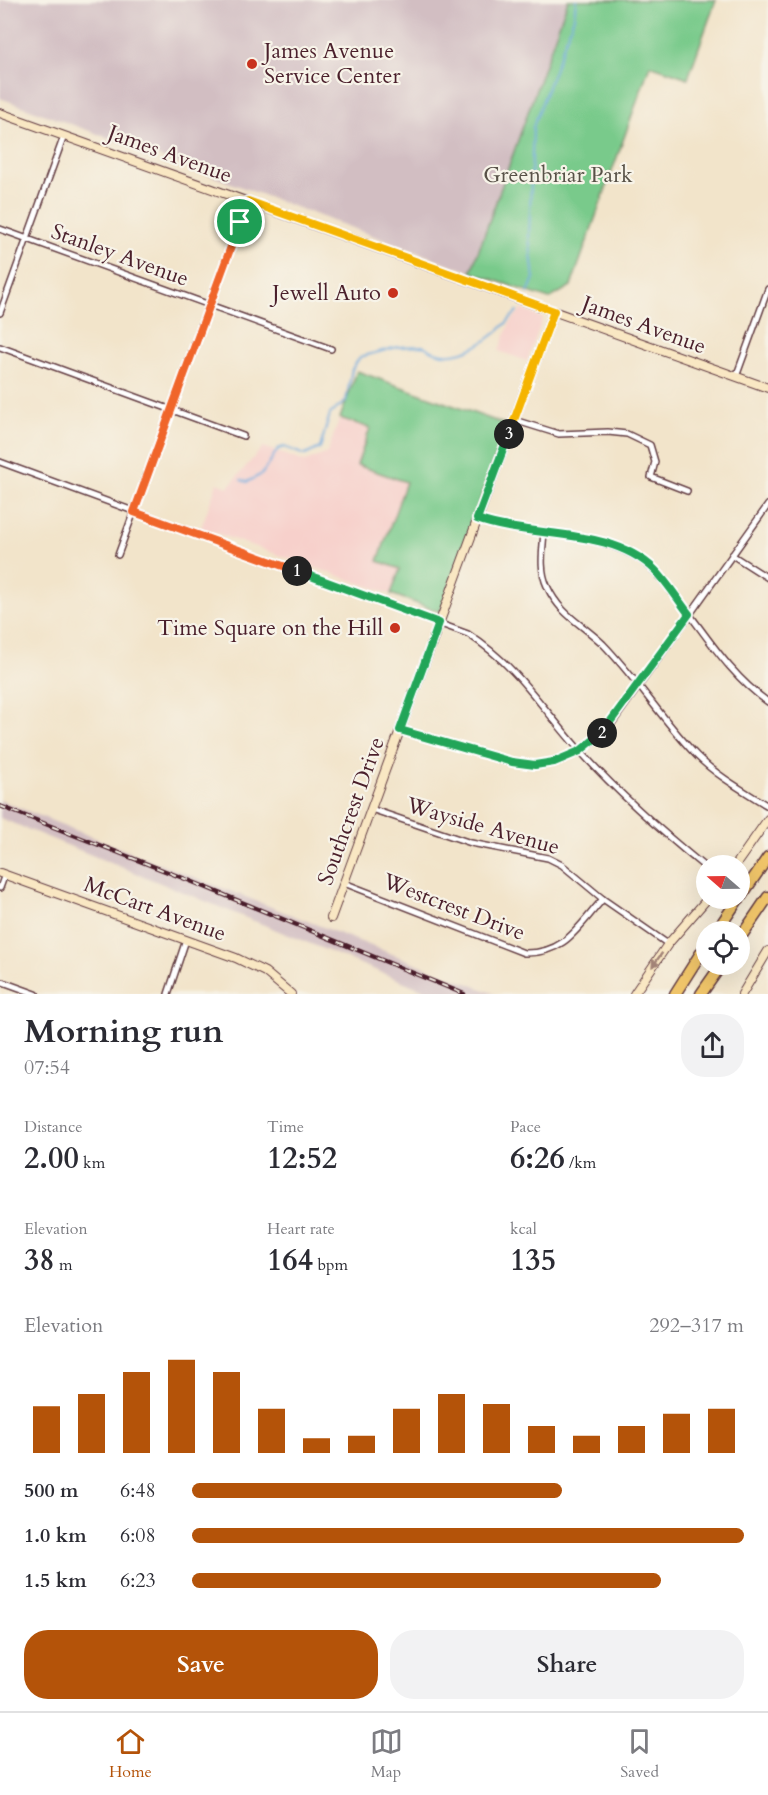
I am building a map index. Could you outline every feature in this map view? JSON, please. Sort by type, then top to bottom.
[{"type":"highway","points":[[750,882],[768,857]]},
{"type":"highway","points":[[750,923],[768,897]]},
{"type":"highway","points":[[675,994],[696,961]]},
{"type":"highway","points":[[701,994],[714,975]]},
{"type":"main road","name":"James Avenue","points":[[0,113],[768,388]]},
{"type":"main road","name":"Southcrest Drive","points":[[331,918],[554,311]]},
{"type":"main road","points":[[743,855],[768,819]]},
{"type":"main road","name":"McCart Avenue","points":[[3,873],[236,958],[265,972],[291,994]]},
{"type":"main road","points":[[634,994],[668,944],[698,909]]},
{"type":"main road","points":[[742,994],[768,951]]},
{"type":"street","points":[[0,313],[64,135]]},
{"type":"street","points":[[118,555],[248,201]]},
{"type":"street","name":"Stanley Avenue","points":[[0,230],[331,349]]},
{"type":"street","points":[[736,377],[768,289]]},
{"type":"street","points":[[0,347],[243,436]]},
{"type":"street","points":[[514,420],[559,434],[608,432],[627,434],[650,445],[655,462],[651,477],[687,490]]},
{"type":"street","points":[[0,462],[468,634],[497,653],[580,751],[643,817],[696,860]]},
{"type":"street","points":[[400,730],[523,764],[554,762],[580,751],[608,729],[768,506]]},
{"type":"street","points":[[477,519],[526,532],[544,531],[574,535],[633,555],[655,570],[732,671],[768,702]]},
{"type":"street","points":[[544,531],[542,561],[545,583],[563,613],[601,643],[640,684],[698,757],[768,806]]},
{"type":"street","points":[[732,555],[768,578]]},
{"type":"street","name":"Wayside Avenue","points":[[371,809],[471,843],[548,858],[562,865],[603,899],[668,944]]},
{"type":"street","points":[[0,888],[3,873]]},
{"type":"street","name":"Westcrest Drive","points":[[344,883],[524,953],[551,951],[562,944],[603,899]]},
{"type":"street","points":[[168,994],[186,940]]},
{"type":"street","points":[[0,981],[36,994]]},
{"type":"shaded area","points":[[0,0],[568,0],[471,272],[0,98]]},
{"type":"shaded area","points":[[521,309],[543,318],[527,361],[499,351],[509,325]]},
{"type":"shaded area","points":[[340,418],[370,428],[358,465],[406,482],[378,561],[400,569],[391,594],[201,528],[217,483],[228,487],[263,447],[305,462],[327,453]]},
{"type":"shaded area","points":[[0,800],[495,994],[434,994],[0,818]]},
{"type":"green space","name":"Greenbriar Park","points":[[568,0],[716,0],[688,78],[650,65],[571,286],[549,299],[471,272]]},
{"type":"green space","points":[[357,371],[507,425],[440,612],[391,594],[400,569],[378,561],[406,482],[357,465],[370,428],[340,418]]},
{"type":"waterway","points":[[528,293],[534,278],[529,237],[533,127],[574,17],[576,0]]},
{"type":"waterway","points":[[241,480],[247,482],[262,474],[278,449],[284,447],[305,455],[320,448],[330,414],[346,401],[352,369],[360,357],[397,347],[424,346],[436,352],[449,354],[462,352],[487,339],[509,321],[517,311]]},
{"type":"railway","points":[[0,806],[188,880],[464,994]]},
{"type":"place","name":"James Avenue Service Center","points":[[252,64]]},
{"type":"place","name":"Jewell Auto","points":[[393,293]]},
{"type":"place","name":"Time Square on the Hill","points":[[395,628]]},
{"type":"route","points":[[248,201],[554,311],[477,519],[526,532],[544,531],[574,535],[601,542],[633,555],[655,570],[689,614],[608,729],[580,751],[554,762],[535,765],[512,762],[400,730],[439,623],[134,512],[240,222],[248,201]]}]
